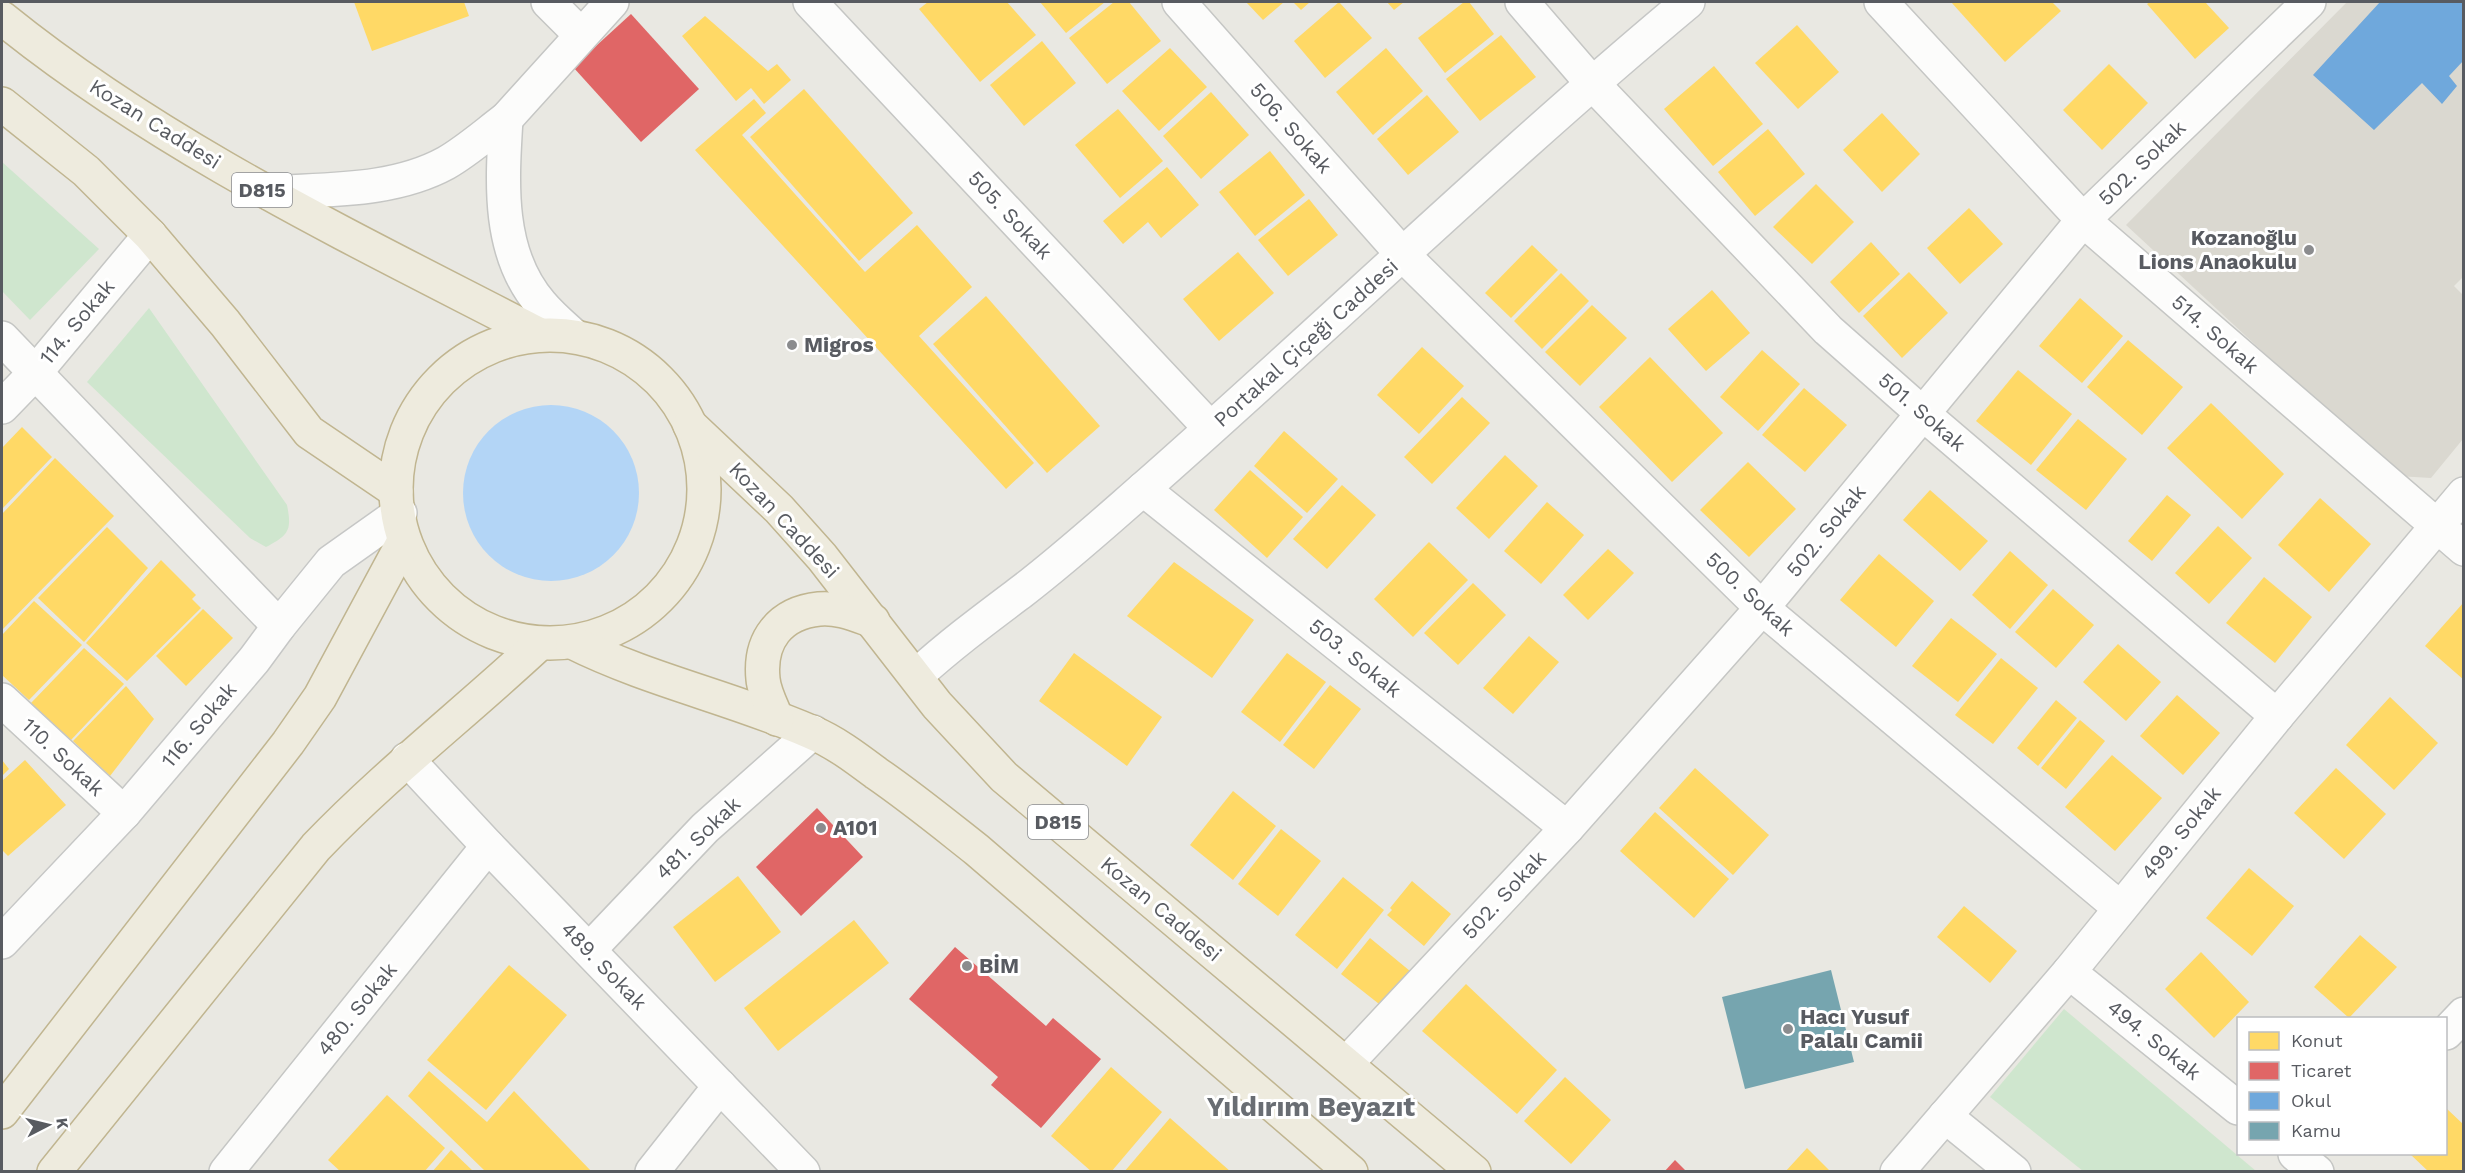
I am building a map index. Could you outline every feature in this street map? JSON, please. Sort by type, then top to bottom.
[{"type":"highway","name":"Kozan Caddesi","points":[[2,18],[50,57],[147,122],[269,194],[540,335]]},
{"type":"highway","points":[[2,104],[86,171],[150,235],[225,324],[309,432],[400,515]]},
{"type":"highway","points":[[540,335],[574,336],[594,341],[623,353],[662,383],[690,425],[699,450],[703,506],[697,536],[685,564],[674,581],[650,607],[618,627],[593,638],[572,642],[540,643],[503,636],[465,618],[443,600],[419,570],[400,515],[400,455],[411,422],[420,406],[443,377],[467,359],[506,340],[540,335]]},
{"type":"highway","name":"Kozan Caddesi","points":[[690,425],[779,509],[822,557],[937,705],[1004,777],[1473,1172]]},
{"type":"highway","points":[[2,1112],[288,742],[320,697],[400,515]]},
{"type":"highway","name":"Kozan Caddesi","points":[[777,719],[763,682],[762,655],[771,634],[791,615],[820,608],[847,611],[873,621]]},
{"type":"highway","points":[[572,642],[642,673],[693,688],[813,732],[843,749],[977,850],[1351,1172]]},
{"type":"highway","points":[[54,1172],[316,847],[354,807],[407,759],[456,720],[540,643]]},
{"type":"street","points":[[548,2],[581,35]]},
{"type":"street","points":[[269,194],[367,187],[398,181],[445,163],[506,119],[612,2]]},
{"type":"street","name":"505. Sokak","points":[[810,2],[1210,428]]},
{"type":"street","name":"506. Sokak","points":[[1179,2],[1403,255]]},
{"type":"street","name":"501. Sokak","points":[[1522,2],[1591,82],[1828,330],[2277,716]]},
{"type":"street","name":"Portakal Çiçeği Caddesi","points":[[916,676],[952,643],[1023,591],[1143,489],[1591,82],[1688,2]]},
{"type":"street","name":"514. Sokak","points":[[1881,2],[2083,220],[2463,549]]},
{"type":"street","name":"502. Sokak","points":[[1346,1064],[1567,828],[1762,608],[2083,220],[2308,2]]},
{"type":"street","points":[[506,119],[505,204],[511,250],[522,276],[541,304],[574,336]]},
{"type":"street","name":"114. Sokak","points":[[2,407],[35,373],[150,235]]},
{"type":"street","name":"500. Sokak","points":[[1403,255],[1762,608],[2120,908]]},
{"type":"street","points":[[2,338],[279,626]]},
{"type":"street","name":"503. Sokak","points":[[1143,489],[1567,828]]},
{"type":"street","name":"499. Sokak","points":[[1897,1172],[2068,972],[2277,716],[2463,494]]},
{"type":"street","name":"116. Sokak","points":[[2,942],[124,813],[254,660],[331,562],[400,515]]},
{"type":"street","name":"110. Sokak","points":[[2,700],[124,813]]},
{"type":"street","name":"481. Sokak","points":[[589,950],[705,828],[813,732]]},
{"type":"street","name":"489. Sokak","points":[[407,759],[803,1172]]},
{"type":"street","name":"480. Sokak","points":[[226,1172],[488,846]]},
{"type":"street","name":"494. Sokak","points":[[2068,972],[2237,1107]]},
{"type":"street","points":[[2447,1031],[2463,1014]]},
{"type":"street","points":[[652,1172],[720,1086]]},
{"type":"street","points":[[1945,1116],[2014,1172]]},
{"type":"shaded area","name":"Kozanoğlu Lions Anaokulu","points":[[2347,2],[2463,2],[2464,276],[2454,286],[2463,295],[2463,439],[2431,478],[2397,476],[2126,225]]},
{"type":"green space","points":[[2,162],[99,249],[30,320],[2,291]]},
{"type":"green space","points":[[149,308],[287,505],[289,526],[287,531],[280,539],[266,547],[250,538],[87,382]]},
{"type":"green space","points":[[2064,1009],[2256,1171],[2083,1171],[1990,1097]]},
{"type":"water","points":[[551,405],[585,412],[600,420],[613,431],[624,444],[632,459],[639,493],[632,527],[624,542],[613,555],[600,566],[585,574],[551,581],[517,574],[502,566],[489,555],[478,542],[470,527],[463,493],[470,459],[478,444],[489,431],[502,420],[517,412]]},
{"type":"building: Konut","points":[[354,2],[464,2],[469,16],[372,51]]},
{"type":"building: Konut","points":[[928,2],[1007,2],[1036,35],[980,82],[919,9]]},
{"type":"building: Konut","points":[[1040,2],[1105,2],[1066,33]]},
{"type":"building: Konut","points":[[1114,2],[1129,2],[1161,41],[1107,84],[1069,38]]},
{"type":"building: Konut","points":[[1246,2],[1284,2],[1263,20]]},
{"type":"building: Konut","points":[[1293,2],[1310,2],[1301,10]]},
{"type":"building: Konut","points":[[1339,2],[1372,38],[1325,78],[1294,41]]},
{"type":"building: Konut","points":[[1387,2],[1404,2],[1394,10]]},
{"type":"building: Konut","points":[[1464,2],[1469,2],[1494,34],[1445,73],[1418,38]]},
{"type":"building: Konut","points":[[1951,2],[2052,2],[2061,11],[2005,62]]},
{"type":"building: Konut","points":[[2150,2],[2205,2],[2229,28],[2195,59],[2147,4]]},
{"type":"building: Konut","points":[[705,16],[768,71],[777,64],[791,80],[764,104],[751,88],[736,101],[682,36]]},
{"type":"building: Konut","points":[[1797,25],[1839,72],[1798,109],[1755,63]]},
{"type":"building: Konut","points":[[1501,35],[1536,77],[1480,121],[1446,79]]},
{"type":"building: Konut","points":[[1042,41],[1076,83],[1024,126],[990,85]]},
{"type":"building: Konut","points":[[1170,48],[1207,87],[1159,131],[1122,91]]},
{"type":"building: Konut","points":[[1386,48],[1423,91],[1373,135],[1336,92]]},
{"type":"building: Konut","points":[[2109,64],[2148,103],[2102,150],[2063,110]]},
{"type":"building: Konut","points":[[1714,66],[1763,124],[1713,166],[1664,109]]},
{"type":"building: Konut","points":[[804,89],[913,213],[859,261],[750,137]]},
{"type":"building: Konut","points":[[1211,92],[1249,135],[1201,179],[1163,136]]},
{"type":"building: Konut","points":[[1427,95],[1459,132],[1408,175],[1377,139]]},
{"type":"building: Konut","points":[[754,99],[766,113],[742,135],[865,272],[917,225],[972,287],[919,336],[1034,463],[1006,489],[695,150]]},
{"type":"building: Konut","points":[[1118,109],[1163,161],[1120,198],[1075,145]]},
{"type":"building: Konut","points":[[1882,113],[1920,154],[1882,192],[1843,150]]},
{"type":"building: Konut","points":[[1768,129],[1805,174],[1755,216],[1718,172]]},
{"type":"building: Konut","points":[[1270,151],[1305,195],[1255,236],[1219,192]]},
{"type":"building: Konut","points":[[1167,167],[1199,205],[1161,238],[1148,222],[1123,244],[1103,221]]},
{"type":"building: Konut","points":[[1816,184],[1854,222],[1812,264],[1773,227]]},
{"type":"building: Konut","points":[[1309,199],[1338,235],[1288,276],[1258,240]]},
{"type":"building: Konut","points":[[1969,208],[2003,244],[1960,284],[1927,248]]},
{"type":"building: Konut","points":[[1871,242],[1900,274],[1859,313],[1830,282]]},
{"type":"building: Konut","points":[[1532,245],[1558,270],[1511,318],[1485,293]]},
{"type":"building: Konut","points":[[1238,252],[1274,293],[1219,341],[1183,299]]},
{"type":"building: Konut","points":[[1909,272],[1948,313],[1902,358],[1863,316]]},
{"type":"building: Konut","points":[[1561,273],[1589,301],[1542,349],[1514,321]]},
{"type":"building: Konut","points":[[1712,290],[1750,333],[1706,371],[1668,329]]},
{"type":"building: Konut","points":[[986,296],[1100,426],[1047,473],[933,344]]},
{"type":"building: Konut","points":[[2080,298],[2123,336],[2082,383],[2039,346]]},
{"type":"building: Konut","points":[[1592,305],[1627,338],[1580,386],[1545,352]]},
{"type":"building: Konut","points":[[2128,340],[2183,387],[2142,435],[2087,387]]},
{"type":"building: Konut","points":[[1422,347],[1464,386],[1419,434],[1377,395]]},
{"type":"building: Konut","points":[[1762,350],[1800,384],[1758,431],[1720,397]]},
{"type":"building: Konut","points":[[1650,357],[1723,433],[1672,482],[1599,407]]},
{"type":"building: Konut","points":[[2018,370],[2072,414],[2031,465],[1976,421]]},
{"type":"building: Konut","points":[[1804,388],[1847,425],[1805,472],[1762,435]]},
{"type":"building: Konut","points":[[1462,397],[1490,423],[1432,484],[1404,457]]},
{"type":"building: Konut","points":[[2211,403],[2284,474],[2242,519],[2167,448]]},
{"type":"building: Konut","points":[[2078,419],[2127,459],[2086,510],[2036,470]]},
{"type":"building: Konut","points":[[22,427],[52,457],[2,509],[2,448]]},
{"type":"building: Konut","points":[[1284,431],[1338,479],[1307,513],[1254,466]]},
{"type":"building: Konut","points":[[1505,455],[1538,486],[1489,539],[1456,508]]},
{"type":"building: Konut","points":[[55,458],[114,516],[2,630],[2,514]]},
{"type":"building: Konut","points":[[1748,462],[1796,509],[1749,557],[1700,510]]},
{"type":"building: Konut","points":[[1250,470],[1303,517],[1267,558],[1214,510]]},
{"type":"building: Konut","points":[[1342,485],[1376,515],[1327,569],[1293,539]]},
{"type":"building: Konut","points":[[1930,490],[1988,541],[1960,571],[1903,520]]},
{"type":"building: Konut","points":[[2167,495],[2191,515],[2152,561],[2128,541]]},
{"type":"building: Konut","points":[[2320,498],[2371,544],[2329,592],[2278,545]]},
{"type":"building: Konut","points":[[1547,502],[1584,535],[1541,584],[1504,551]]},
{"type":"building: Konut","points":[[2218,526],[2252,558],[2209,604],[2175,573]]},
{"type":"building: Konut","points":[[107,527],[148,568],[84,642],[38,598]]},
{"type":"building: Konut","points":[[1429,542],[1468,580],[1413,637],[1374,599]]},
{"type":"building: Konut","points":[[1608,549],[1634,573],[1588,620],[1563,595]]},
{"type":"building: Konut","points":[[2010,551],[2048,585],[2010,629],[1972,595]]},
{"type":"building: Konut","points":[[1879,554],[1934,601],[1896,647],[1840,600]]},
{"type":"building: Konut","points":[[161,560],[196,595],[192,599],[201,608],[127,681],[86,643]]},
{"type":"building: Konut","points":[[1174,562],[1254,620],[1212,678],[1127,616]]},
{"type":"building: Konut","points":[[2264,577],[2312,617],[2275,663],[2226,623]]},
{"type":"building: Konut","points":[[1473,583],[1506,615],[1458,665],[1424,633]]},
{"type":"building: Konut","points":[[2053,589],[2094,625],[2056,668],[2015,632]]},
{"type":"building: Konut","points":[[34,601],[82,645],[29,700],[2,675],[2,635]]},
{"type":"building: Konut","points":[[2464,602],[2464,680],[2425,646]]},
{"type":"building: Konut","points":[[203,609],[233,638],[186,686],[156,656]]},
{"type":"building: Konut","points":[[1951,618],[1997,654],[1958,702],[1912,666]]},
{"type":"building: Konut","points":[[1529,636],[1559,662],[1513,714],[1483,688]]},
{"type":"building: Konut","points":[[2118,644],[2161,682],[2126,721],[2083,682]]},
{"type":"building: Konut","points":[[84,648],[124,684],[71,740],[31,703]]},
{"type":"building: Konut","points":[[1074,653],[1162,717],[1127,766],[1039,701]]},
{"type":"building: Konut","points":[[1287,653],[1326,682],[1280,742],[1241,712]]},
{"type":"building: Konut","points":[[2001,658],[2038,688],[1993,744],[1955,715]]},
{"type":"building: Konut","points":[[1330,685],[1361,709],[1314,769],[1283,745]]},
{"type":"building: Konut","points":[[126,686],[154,719],[110,776],[73,741]]},
{"type":"building: Konut","points":[[2177,695],[2220,733],[2183,775],[2140,736]]},
{"type":"building: Konut","points":[[2390,697],[2438,743],[2394,790],[2346,745]]},
{"type":"building: Konut","points":[[2056,700],[2077,718],[2038,766],[2017,748]]},
{"type":"building: Konut","points":[[2080,720],[2105,741],[2066,789],[2041,768]]},
{"type":"building: Konut","points":[[2112,755],[2162,798],[2115,851],[2065,807]]},
{"type":"building: Konut","points":[[2,760],[9,769],[2,776]]},
{"type":"building: Konut","points":[[25,760],[66,805],[8,856],[2,850],[2,781]]},
{"type":"building: Konut","points":[[1695,768],[1769,835],[1733,875],[1659,808]]},
{"type":"building: Konut","points":[[2336,768],[2386,814],[2344,859],[2294,813]]},
{"type":"building: Konut","points":[[1233,791],[1276,826],[1233,880],[1190,845]]},
{"type":"building: Konut","points":[[1655,812],[1729,879],[1694,918],[1620,851]]},
{"type":"building: Konut","points":[[1281,829],[1321,861],[1278,916],[1238,884]]},
{"type":"building: Konut","points":[[2249,868],[2294,906],[2252,956],[2206,918]]},
{"type":"building: Konut","points":[[738,876],[781,932],[715,982],[673,927]]},
{"type":"building: Konut","points":[[1343,877],[1384,910],[1337,969],[1295,935]]},
{"type":"building: Konut","points":[[1412,881],[1451,914],[1424,946],[1387,915]]},
{"type":"building: Konut","points":[[1964,906],[2017,951],[1990,983],[1937,937]]},
{"type":"building: Konut","points":[[854,920],[889,963],[778,1051],[744,1008]]},
{"type":"building: Konut","points":[[2360,935],[2397,967],[2350,1017],[2314,987]]},
{"type":"building: Konut","points":[[1370,938],[1416,976],[1388,1011],[1341,974]]},
{"type":"building: Konut","points":[[2201,952],[2249,1002],[2214,1038],[2165,989]]},
{"type":"building: Konut","points":[[509,965],[567,1015],[486,1110],[427,1060]]},
{"type":"building: Konut","points":[[1466,984],[1557,1070],[1517,1114],[1422,1031]]},
{"type":"building: Konut","points":[[1111,1067],[1162,1112],[1111,1172],[1092,1172],[1051,1136]]},
{"type":"building: Konut","points":[[429,1071],[487,1122],[514,1091],[592,1172],[486,1172],[408,1096]]},
{"type":"building: Konut","points":[[1565,1077],[1611,1120],[1571,1164],[1524,1121]]},
{"type":"building: Konut","points":[[387,1095],[445,1148],[424,1172],[341,1172],[328,1160]]},
{"type":"building: Konut","points":[[2447,1109],[2464,1125],[2464,1172],[2429,1172],[2411,1155],[2447,1155]]},
{"type":"building: Konut","points":[[1170,1118],[1231,1172],[1124,1172]]},
{"type":"building: Konut","points":[[1807,1148],[1831,1172],[1785,1172]]},
{"type":"building: Konut","points":[[451,1150],[474,1172],[432,1172]]},
{"type":"building: Ticaret","points":[[631,14],[699,89],[641,142],[573,67]]},
{"type":"building: Ticaret","points":[[817,808],[863,857],[801,916],[756,867]]},
{"type":"building: Ticaret","points":[[955,947],[1046,1026],[1053,1018],[1101,1059],[1041,1128],[991,1085],[998,1077],[909,999]]},
{"type":"building: Ticaret","points":[[1675,1160],[1687,1172],[1664,1172]]},
{"type":"building: Okul","points":[[2380,2],[2464,2],[2464,60],[2449,76],[2457,86],[2442,104],[2422,83],[2374,130],[2313,75]]},
{"type":"building: Kamu","name":"Hacı Yusuf Palalı Camii","points":[[1831,970],[1854,1062],[1745,1089],[1722,997]]},
{"type":"place","name":"Kozanoğlu Lions Anaokulu","points":[[2309,250]]},
{"type":"place","name":"Migros","points":[[792,345]]},
{"type":"place","name":"A101","points":[[821,828]]},
{"type":"place","name":"BİM","points":[[967,966]]},
{"type":"place","name":"Hacı Yusuf Palalı Camii","points":[[1788,1029]]},
{"type":"district","name":"Yıldırım Beyazıt","points":[[1311,1107]]}]
